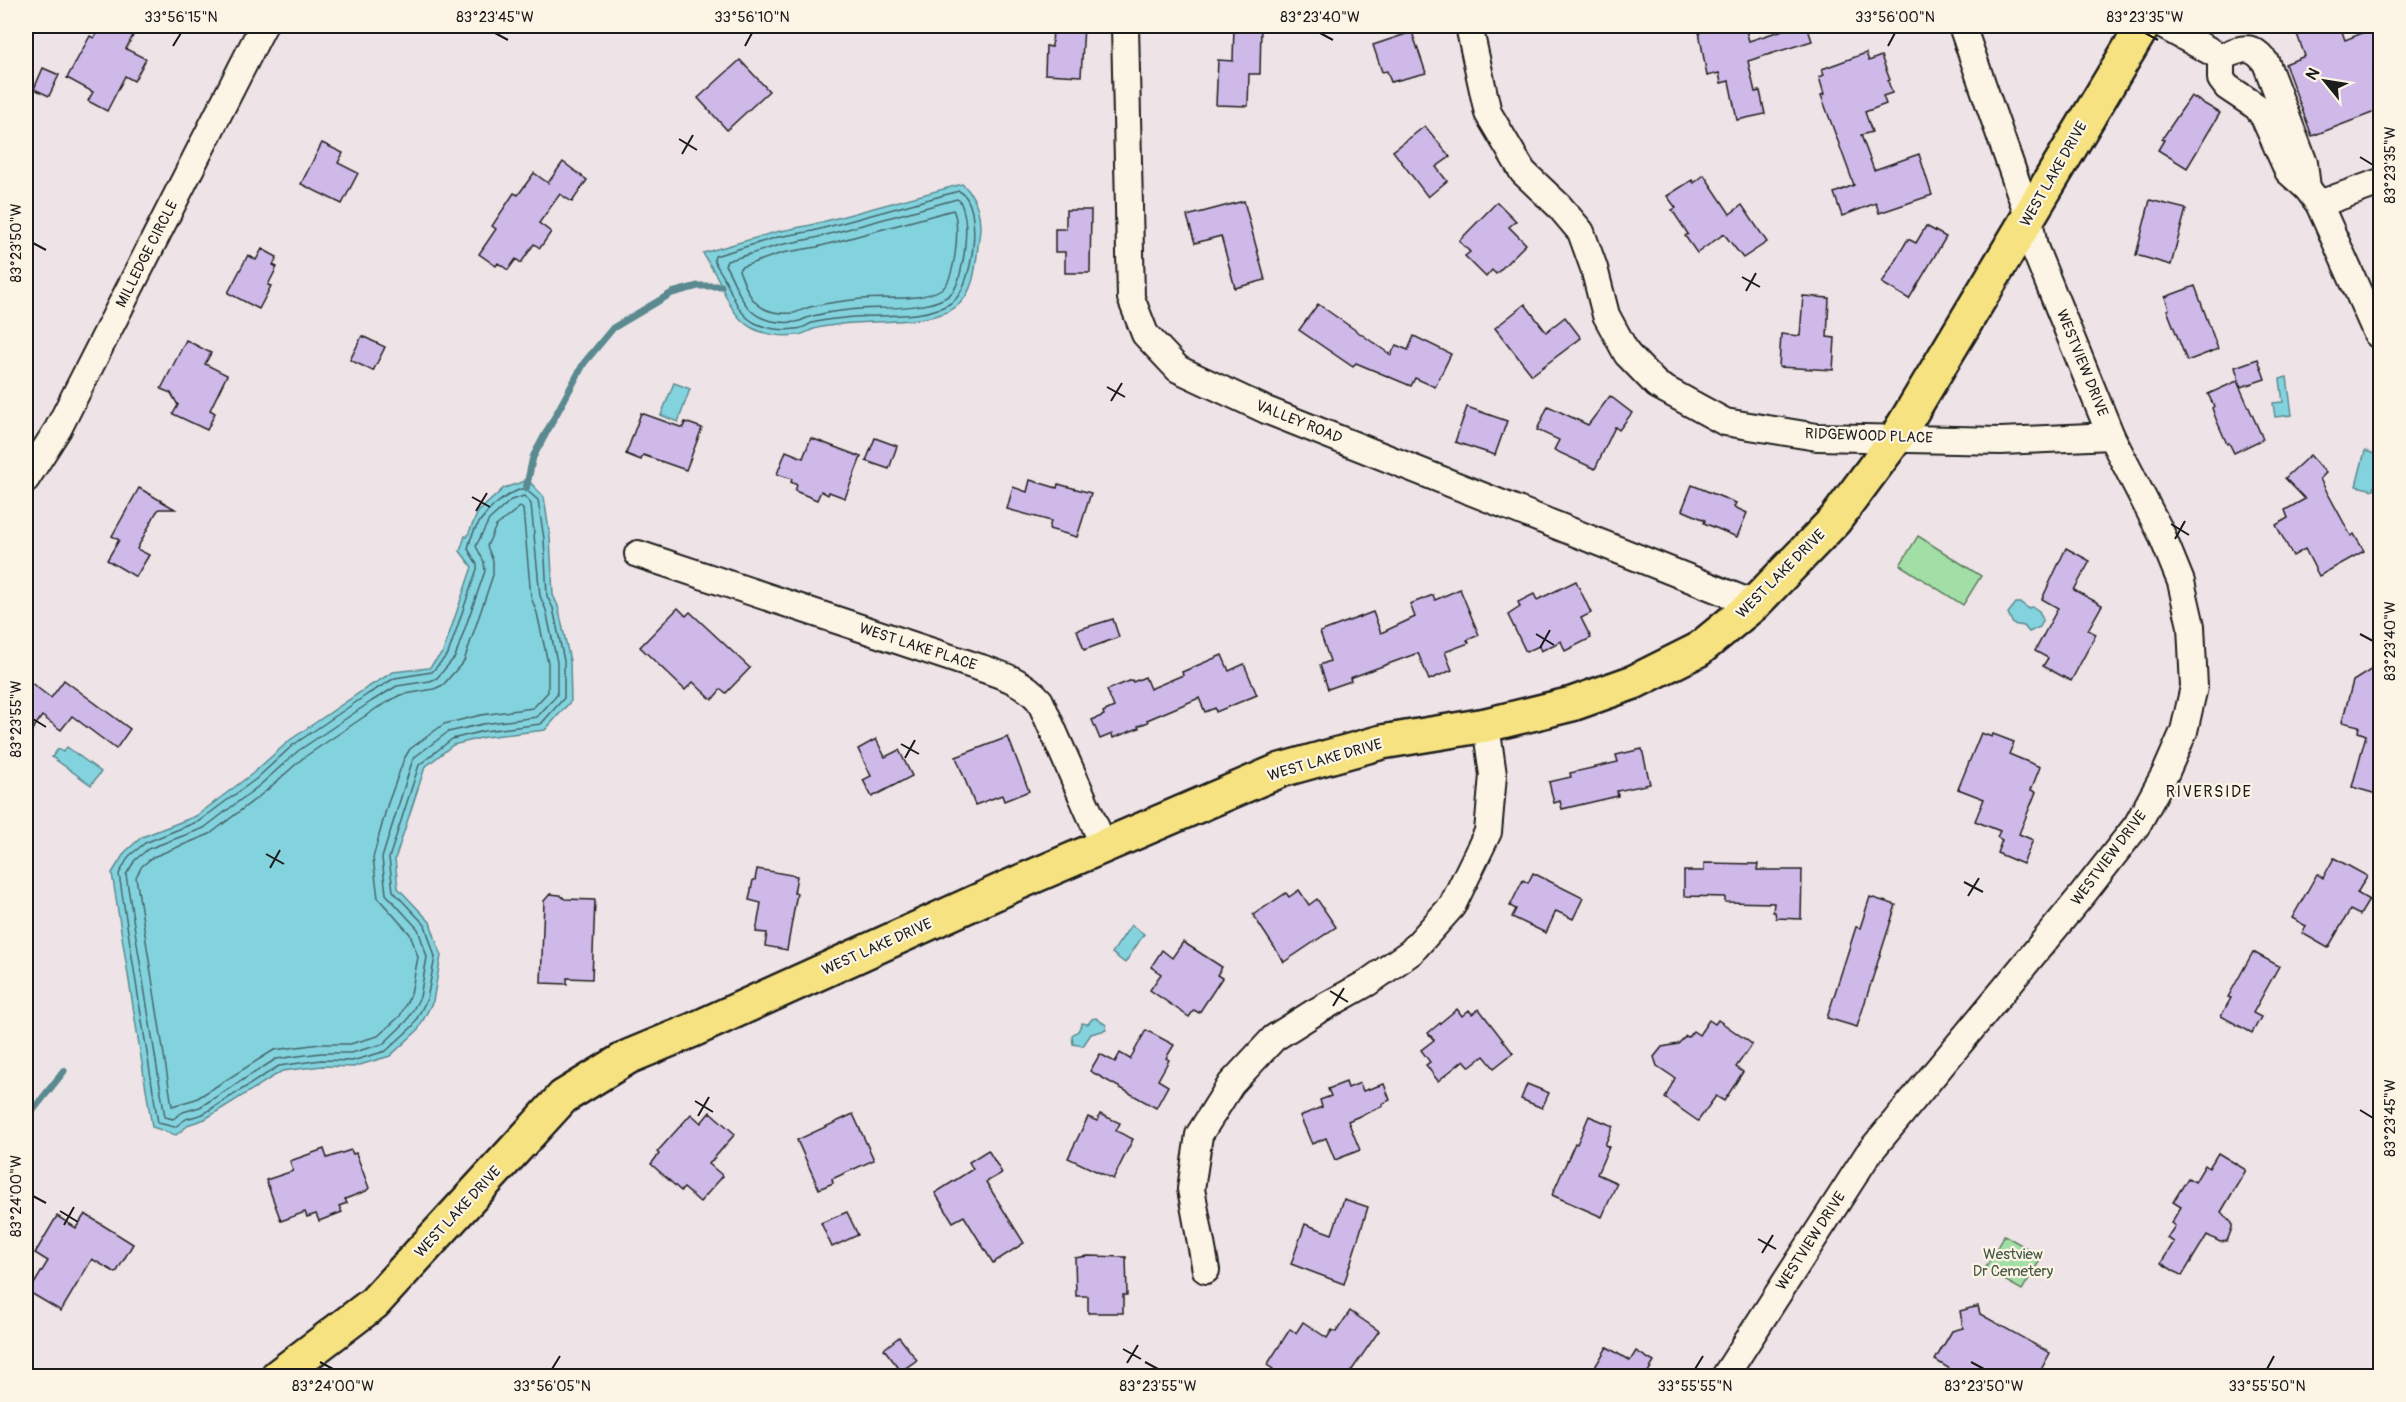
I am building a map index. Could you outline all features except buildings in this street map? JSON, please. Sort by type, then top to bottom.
[{"type":"main road","name":"WEST LAKE DRIVE","points":[[278,1377],[374,1302],[563,1097],[628,1057],[1281,770],[1382,742],[1485,725],[1572,704],[1634,682],[1698,650],[1754,604],[1835,520],[1896,438],[2143,26]]},
{"type":"street","name":"MILLEDGE CIRCLE","points":[[26,479],[58,429],[263,26]]},
{"type":"street","name":"VALLEY ROAD","points":[[1125,26],[1131,298],[1145,334],[1178,369],[1266,410],[1754,604]]},
{"type":"street","name":"RIDGEWOOD PLACE","points":[[1469,26],[1488,113],[1523,172],[1559,206],[1581,232],[1594,268],[1606,315],[1627,354],[1657,385],[1725,422],[1817,437],[2001,441],[2111,436]]},
{"type":"street","name":"WESTVIEW DRIVE","points":[[1725,1377],[1868,1154],[2083,894],[2137,825],[2166,772],[2184,731],[2194,687],[2191,626],[2181,582],[2156,523],[2111,436],[2034,247],[2029,218],[1962,26]]},
{"type":"street","points":[[2164,26],[2221,57]]},
{"type":"street","points":[[2221,57],[2238,50],[2251,49],[2260,54],[2266,63],[2304,163],[2313,196],[2376,320]]},
{"type":"street","points":[[2221,57],[2221,79],[2227,87],[2257,107],[2264,117],[2288,171],[2313,196]]},
{"type":"street","points":[[2313,196],[2380,182]]},
{"type":"street","name":"WEST LAKE PLACE","points":[[638,554],[978,667],[1015,680],[1029,688],[1040,701],[1104,846]]},
{"type":"street","points":[[1206,1270],[1191,1189],[1199,1135],[1231,1084],[1274,1038],[1367,983],[1411,952],[1452,906],[1488,832],[1493,775],[1485,725]]},
{"type":"green space","points":[[1918,536],[1981,576],[1963,605],[1900,565]]},
{"type":"green space","name":"Westview Dr Cemetery","points":[[2004,1235],[2042,1257],[2022,1290],[1985,1269]]},
{"type":"water","points":[[962,184],[972,195],[979,216],[980,231],[974,275],[968,292],[957,306],[933,316],[902,321],[841,324],[820,327],[792,336],[763,332],[752,328],[740,319],[703,253],[776,232],[811,225]]},
{"type":"water","points":[[2287,377],[2292,415],[2275,417],[2273,403],[2283,402],[2280,379]]},
{"type":"water","points":[[674,383],[690,389],[678,422],[661,415]]},
{"type":"water","points":[[2365,451],[2378,455],[2377,457],[2380,458],[2374,490],[2356,486]]},
{"type":"water","points":[[528,480],[544,497],[550,538],[553,595],[558,606],[570,661],[571,701],[545,730],[485,737],[453,745],[425,767],[395,859],[398,888],[430,922],[441,956],[433,1001],[418,1030],[390,1056],[353,1067],[322,1066],[282,1071],[205,1119],[190,1124],[176,1135],[152,1127],[112,873],[125,852],[142,837],[196,816],[252,774],[290,740],[365,689],[393,672],[429,668],[443,652],[472,567],[460,551],[465,536],[467,537],[478,512],[504,488]]},
{"type":"water","points":[[2016,603],[2021,603],[2028,608],[2033,607],[2039,611],[2043,620],[2040,627],[2029,632],[2024,626],[2013,624],[2008,613]]},
{"type":"water","points":[[67,747],[101,772],[91,785],[52,757],[58,749],[63,752]]},
{"type":"water","points":[[1131,925],[1144,934],[1125,963],[1112,953]]},
{"type":"water","points":[[1096,1018],[1106,1025],[1106,1030],[1091,1034],[1083,1046],[1073,1044],[1072,1035],[1078,1031],[1082,1023],[1088,1024]]},
{"type":"waterway","points":[[526,489],[533,457],[584,363],[613,328],[672,293],[698,286],[721,286]]},
{"type":"waterway","points":[[26,1119],[64,1071]]},
{"type":"district","name":"RIVERSIDE","points":[[2209,792]]}]
